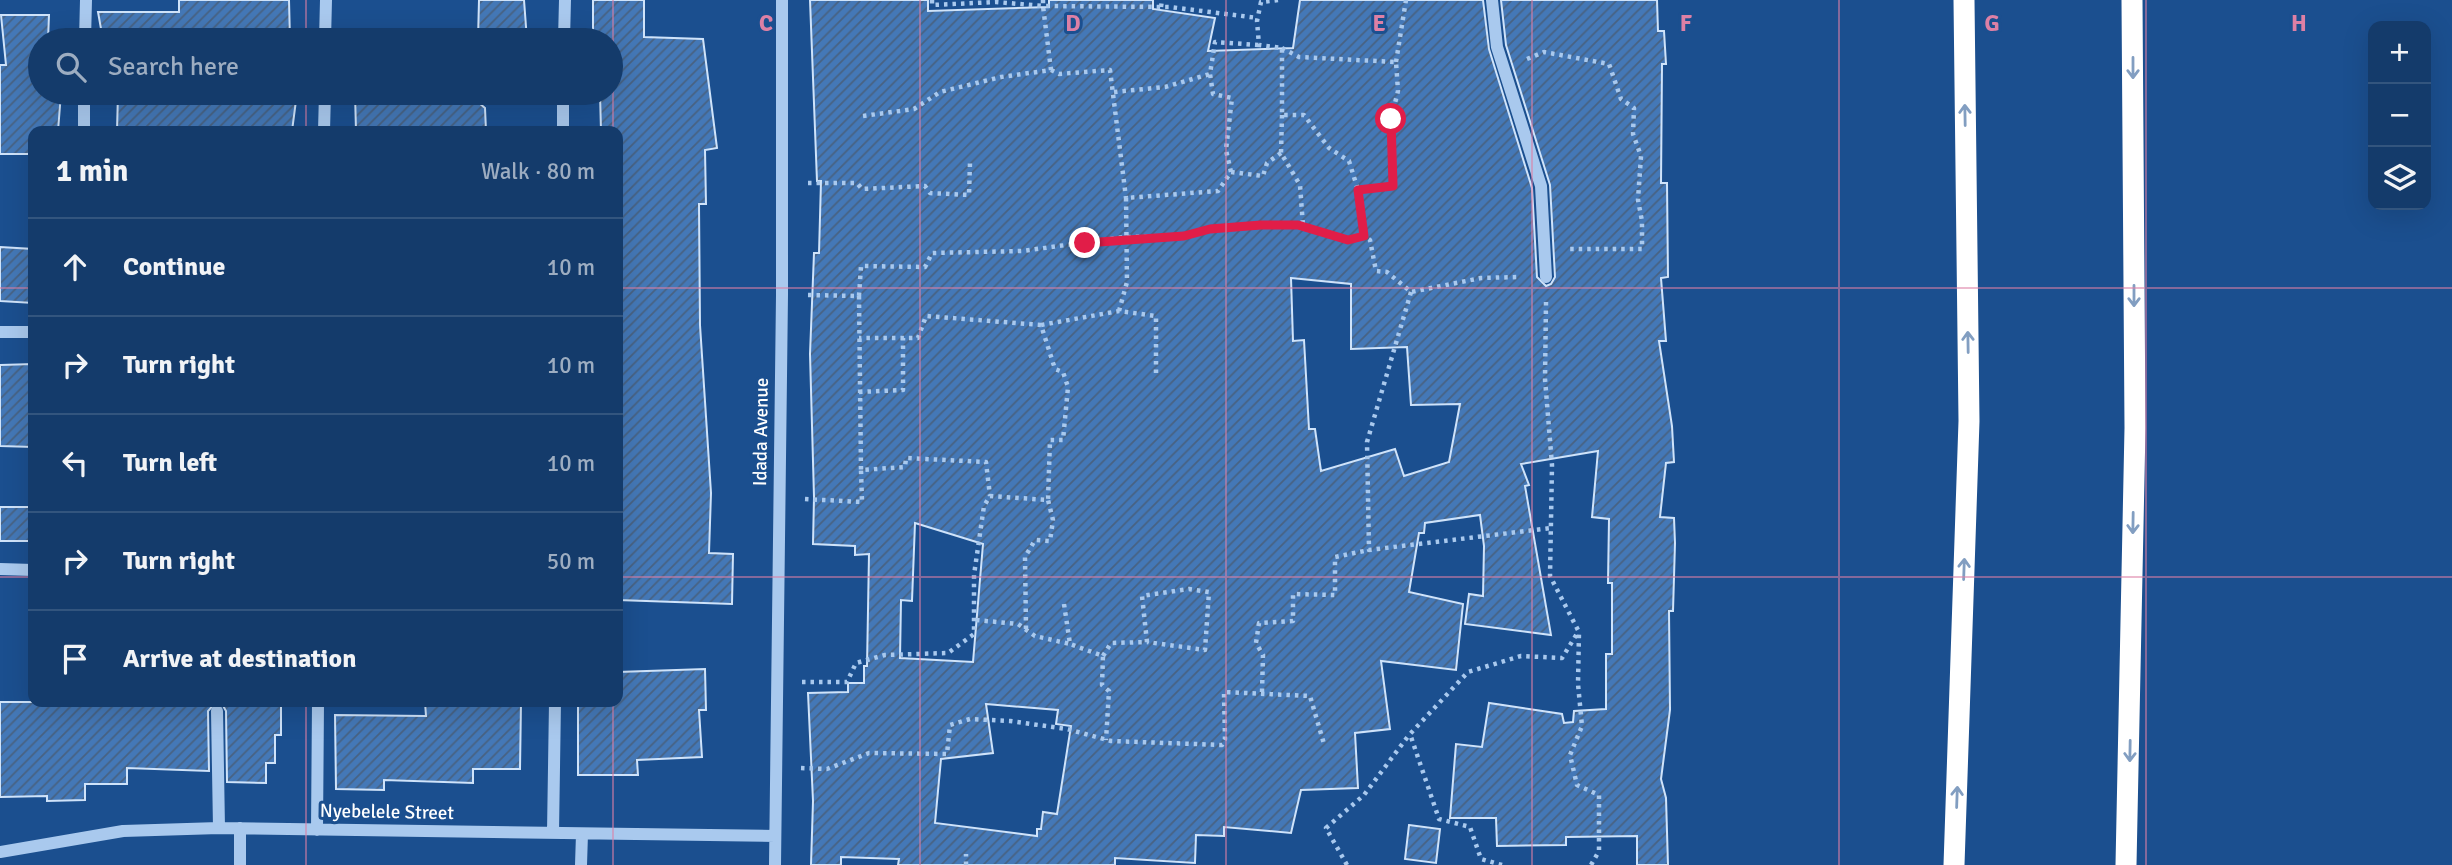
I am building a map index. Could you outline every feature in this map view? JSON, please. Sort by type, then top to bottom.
[{"type":"highway","points":[[1954,865],[1969,421],[1964,0]]},
{"type":"highway","points":[[2126,865],[2135,428],[2132,0]]},
{"type":"street","points":[[85,28],[86,0]]},
{"type":"street","points":[[326,0],[326,28]]},
{"type":"street","points":[[564,28],[565,0]]},
{"type":"street","name":"Idada Avenue","points":[[775,865],[782,295],[782,0]]},
{"type":"street","points":[[1492,0],[1491,14],[1503,69],[1541,186],[1546,277]]},
{"type":"street","points":[[83,126],[84,105]]},
{"type":"street","points":[[324,126],[325,105]]},
{"type":"street","points":[[563,105],[563,126]]},
{"type":"street","points":[[0,331],[28,332]]},
{"type":"street","points":[[0,569],[28,569]]},
{"type":"street","points":[[317,830],[318,707]]},
{"type":"street","points":[[553,833],[555,707]]},
{"type":"street","points":[[217,711],[219,828]]},
{"type":"street","name":"Nyebelele Street","points":[[0,852],[123,831],[219,828],[775,836]]},
{"type":"street","points":[[240,828],[240,865]]},
{"type":"street","points":[[581,865],[582,834]]},
{"type":"path","points":[[932,0],[932,5],[996,1],[1161,7],[1258,18]]},
{"type":"path","points":[[1161,7],[1162,0]]},
{"type":"path","points":[[1259,45],[1258,18],[1262,2],[1278,0]]},
{"type":"path","points":[[1358,190],[1393,186],[1391,119],[1398,91],[1396,62],[1406,0]]},
{"type":"path","points":[[1043,3],[1051,70]]},
{"type":"path","points":[[1126,198],[1218,191],[1231,172],[1226,150],[1232,98],[1213,94],[1210,74],[1215,42],[1282,48],[1299,57],[1396,62]]},
{"type":"path","points":[[1282,48],[1281,153],[1300,185],[1303,226]]},
{"type":"path","points":[[1503,69],[1544,52],[1609,64],[1621,99],[1634,108],[1633,134],[1641,156],[1638,200],[1642,221],[1642,249],[1545,248]]},
{"type":"path","points":[[863,116],[914,109],[940,92],[1051,70],[1059,74],[1111,70],[1126,198],[1127,282],[1119,311]]},
{"type":"path","points":[[1114,92],[1165,87],[1210,74]]},
{"type":"path","points":[[1282,115],[1304,115],[1329,148],[1349,161],[1358,190],[1364,236]]},
{"type":"path","points":[[1231,172],[1264,176],[1267,163],[1281,153]]},
{"type":"path","points":[[782,180],[818,185],[858,183],[862,189],[925,186],[930,193],[969,195],[971,162]]},
{"type":"path","points":[[779,498],[862,502],[859,296],[862,266],[925,267],[932,253],[1022,251],[1125,237],[1184,236],[1210,229],[1261,225],[1303,226],[1348,240],[1364,236],[1370,240],[1376,271],[1387,272],[1411,292]]},
{"type":"path","points":[[1411,292],[1481,278],[1546,277],[1545,379],[1552,465],[1550,576],[1579,632],[1578,684],[1581,726],[1570,755],[1577,785],[1599,795],[1599,851],[1591,865]]},
{"type":"path","points":[[1369,550],[1367,442],[1411,292]]},
{"type":"path","points":[[782,295],[859,296]]},
{"type":"path","points":[[859,338],[918,338],[926,316],[1041,325],[1119,311],[1157,316],[1156,377]]},
{"type":"path","points":[[1026,629],[1025,557],[1035,540],[1050,541],[1053,520],[1048,500],[1050,440],[1063,440],[1068,387],[1063,372],[1055,369],[1041,325]]},
{"type":"path","points":[[859,392],[903,390],[903,338]]},
{"type":"path","points":[[777,682],[847,682],[856,663],[886,655],[948,653],[974,634],[974,575],[984,506],[990,496],[986,463],[906,458],[905,467],[861,470]]},
{"type":"path","points":[[990,496],[1048,500]]},
{"type":"path","points":[[1262,692],[1263,655],[1256,643],[1259,623],[1293,621],[1293,594],[1335,595],[1335,557],[1369,550],[1551,528]]},
{"type":"path","points":[[1106,740],[1109,691],[1102,685],[1103,656],[1111,643],[1147,642],[1205,650],[1209,592],[1189,589],[1142,596],[1147,642]]},
{"type":"path","points":[[1064,604],[1070,644]]},
{"type":"path","points":[[976,621],[1018,624],[1035,636],[1070,644],[1103,656]]},
{"type":"path","points":[[1347,865],[1326,828],[1364,795],[1409,734],[1468,673],[1521,656],[1562,658],[1579,632]]},
{"type":"path","points":[[776,768],[827,768],[869,753],[947,754],[950,725],[970,719],[1067,729],[1106,740],[1222,745],[1225,739],[1224,692],[1310,696],[1324,744]]},
{"type":"path","points":[[1409,734],[1439,819],[1470,827],[1481,859],[1502,865]]},
{"type":"path","points":[[966,854],[966,865]]},
{"type":"building","points":[[179,0],[289,0],[290,28],[101,28],[98,12],[179,12]]},
{"type":"building","points":[[479,0],[524,0],[526,28],[478,28]]},
{"type":"building","points":[[593,0],[644,0],[644,37],[703,39],[717,148],[705,150],[706,204],[699,204],[700,325],[711,493],[709,553],[733,554],[732,604],[623,600],[623,126],[601,126],[600,105],[623,105],[623,28],[593,28]]},
{"type":"building","points":[[810,0],[928,0],[928,11],[1049,7],[1049,0],[1153,0],[1153,9],[1215,18],[1208,51],[1293,48],[1300,0],[1483,0],[1489,49],[1532,188],[1537,277],[1546,286],[1551,284],[1555,277],[1550,185],[1506,45],[1501,0],[1657,0],[1658,31],[1664,31],[1666,64],[1662,64],[1661,183],[1667,183],[1668,277],[1661,278],[1666,341],[1659,341],[1672,426],[1674,462],[1666,463],[1660,517],[1674,518],[1675,543],[1673,611],[1669,611],[1670,710],[1661,779],[1666,798],[1668,865],[1637,865],[1637,836],[1566,837],[1566,845],[1497,846],[1496,818],[1450,818],[1456,744],[1482,747],[1489,703],[1562,714],[1564,723],[1573,722],[1574,711],[1606,709],[1606,654],[1612,654],[1612,583],[1608,583],[1609,519],[1592,517],[1598,451],[1521,464],[1529,485],[1525,486],[1551,635],[1465,624],[1469,594],[1483,596],[1484,546],[1480,515],[1425,523],[1424,533],[1419,533],[1409,592],[1463,604],[1456,670],[1381,661],[1390,729],[1355,733],[1358,788],[1301,790],[1291,833],[1224,827],[1224,836],[1196,835],[1195,863],[1115,858],[1115,865],[898,865],[899,859],[841,857],[841,865],[811,865],[813,801],[808,693],[848,692],[848,683],[864,683],[864,666],[867,666],[869,554],[855,555],[855,546],[813,544],[810,354],[814,253],[819,253],[821,181],[817,181]],"holes":[[[1291,278],[1351,284],[1351,349],[1407,347],[1411,405],[1460,404],[1449,462],[1404,476],[1395,449],[1321,471],[1315,429],[1309,429],[1304,340],[1293,341]],[[915,523],[983,544],[973,662],[900,658],[901,600],[912,601]],[[986,704],[1058,710],[1056,724],[1071,726],[1057,814],[1043,812],[1041,829],[1037,829],[1037,836],[935,823],[941,759],[993,753]]]},
{"type":"building","points":[[1,15],[49,15],[48,28],[28,28],[28,105],[60,105],[58,126],[28,126],[28,154],[0,154],[0,65],[6,65]]},
{"type":"building","points":[[118,105],[295,105],[293,126],[117,126]]},
{"type":"building","points":[[355,105],[481,105],[485,108],[486,126],[356,126]]},
{"type":"building","points":[[0,247],[28,249],[28,303],[0,301]]},
{"type":"building","points":[[28,364],[28,447],[0,446],[0,365]]},
{"type":"building","points":[[0,507],[28,507],[28,541],[0,541]]},
{"type":"building","points":[[705,669],[706,710],[699,710],[702,757],[637,760],[638,775],[578,775],[578,707],[623,707],[623,672]]},
{"type":"building","points":[[0,702],[28,702],[28,707],[212,707],[208,711],[209,771],[127,768],[127,784],[85,784],[85,800],[47,801],[47,796],[0,797]]},
{"type":"building","points":[[224,707],[281,707],[281,735],[275,735],[275,763],[266,763],[266,783],[227,782],[226,711]]},
{"type":"building","points":[[425,707],[521,707],[520,769],[473,769],[473,783],[384,780],[384,790],[336,789],[335,715],[426,716]]},
{"type":"building","points":[[1409,825],[1440,829],[1436,863],[1405,859]]},
{"type":"route","points":[[1085,243],[1125,237],[1184,236],[1210,229],[1261,225],[1298,225],[1348,240],[1364,236],[1358,190],[1393,186],[1391,119]]}]
